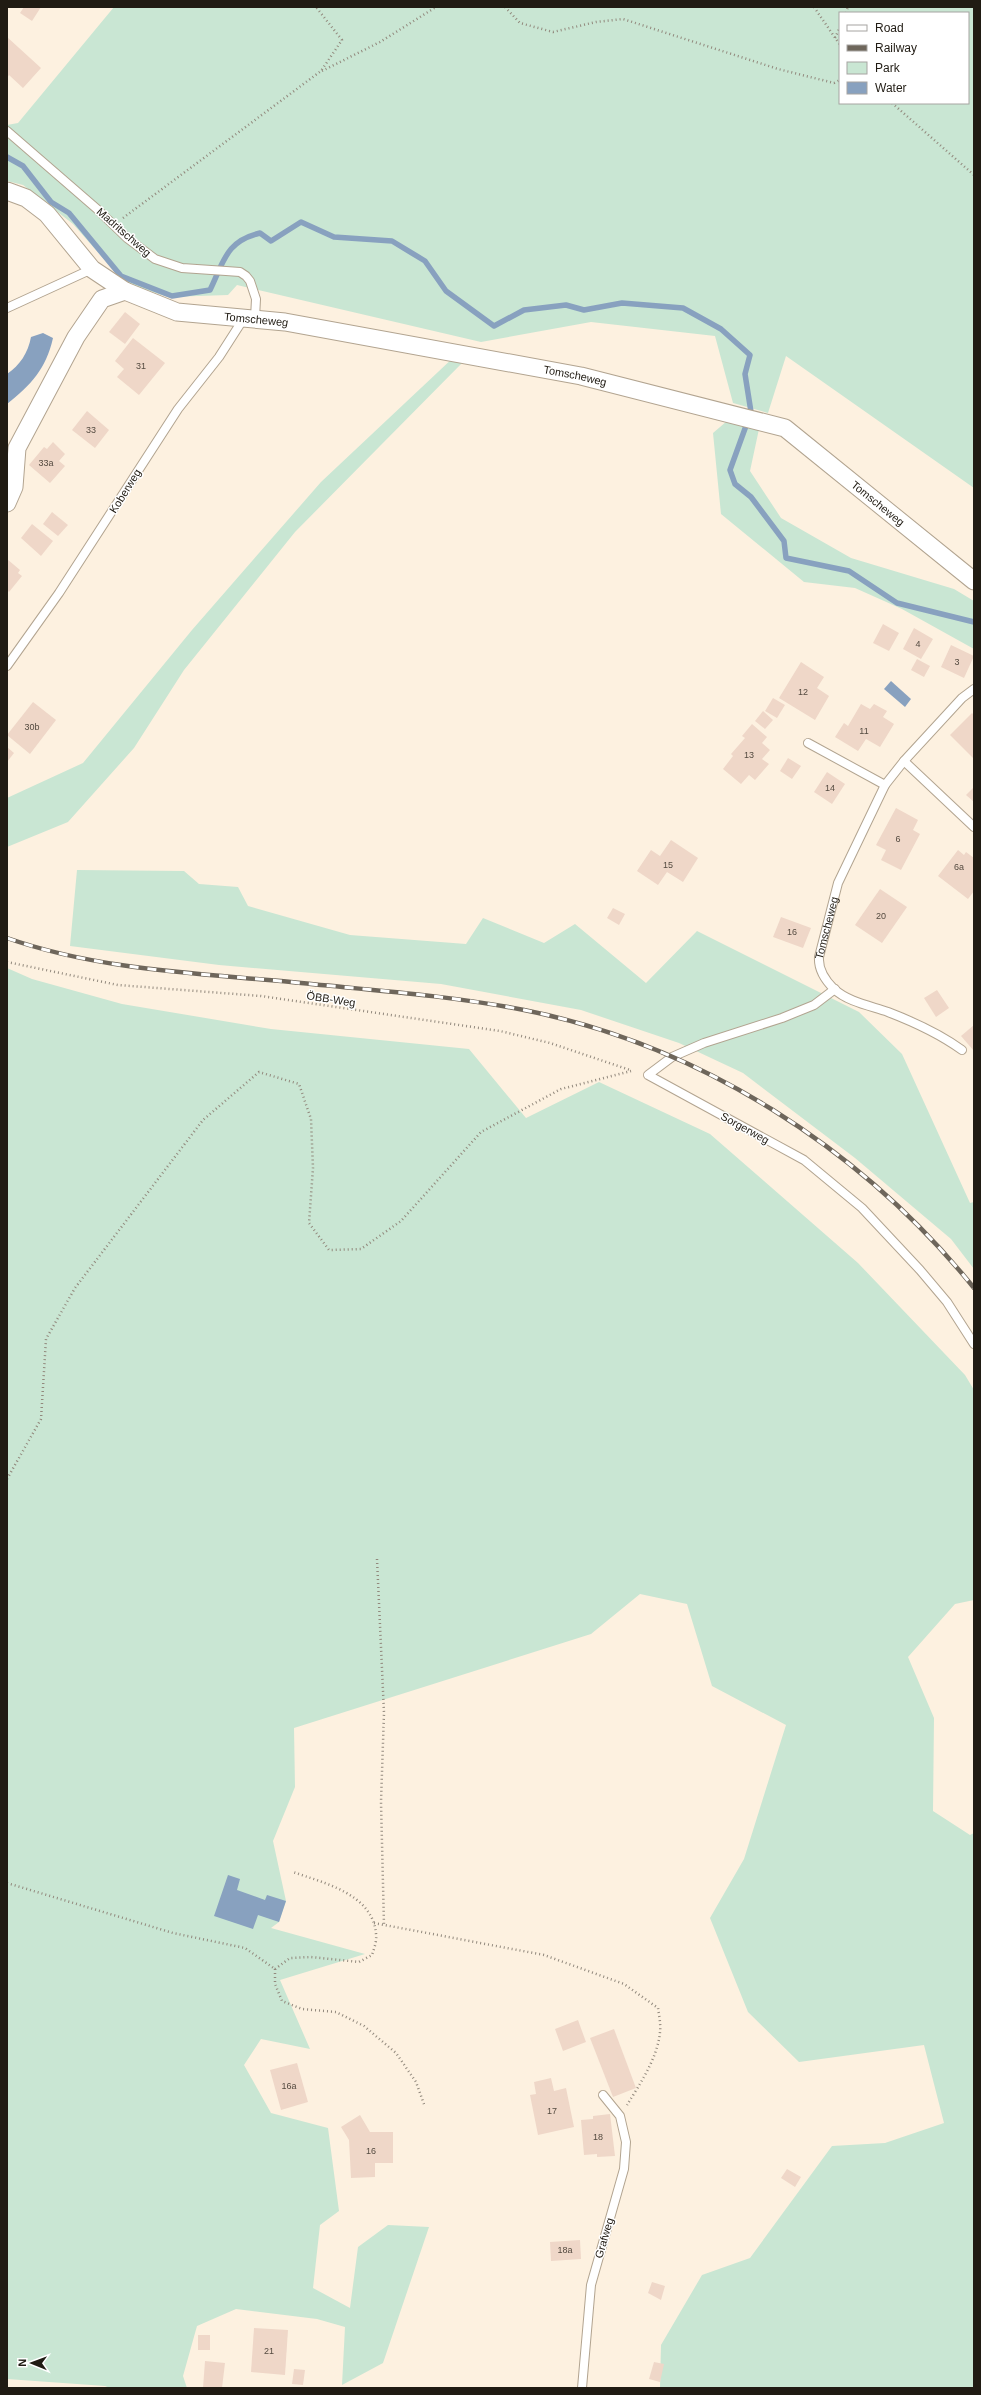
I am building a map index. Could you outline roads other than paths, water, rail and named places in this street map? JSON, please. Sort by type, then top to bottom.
[{"type":"street","name":"Tomscheweg","points":[[7,191],[26,198],[47,214],[92,269],[125,292],[177,312],[250,317],[582,376],[785,428],[974,581]]},
{"type":"street","points":[[7,503],[14,487],[17,448],[76,337],[102,298],[125,292]]},
{"type":"lane","name":"Madritschweg","points":[[7,131],[127,238],[155,258],[182,268],[240,272],[250,281],[256,299],[250,317]]},
{"type":"lane","points":[[7,308],[80,276],[92,269]]},
{"type":"lane","name":"Koberweg","points":[[7,666],[58,593],[178,409],[250,317]]},
{"type":"lane","name":"Tomscheweg","points":[[962,1050],[940,1036],[888,1012],[846,997],[835,990],[818,968],[819,958],[838,883],[885,785],[904,761],[962,698],[974,689]]},
{"type":"lane","points":[[808,743],[885,785]]},
{"type":"lane","points":[[904,761],[974,827]]},
{"type":"lane","name":"Sorgerweg","points":[[835,990],[814,1005],[782,1018],[704,1043],[672,1057],[648,1076],[804,1160],[862,1208],[920,1270],[947,1302],[974,1344]]},
{"type":"lane","name":"Grafweg","points":[[582,2388],[591,2285],[624,2169],[626,2142],[620,2116],[603,2095]]},
{"type":"water","points":[[43,333],[53,338],[42,367],[30,383],[7,404],[7,374],[16,367],[23,358],[31,337]]},
{"type":"water","points":[[891,681],[911,699],[905,707],[884,689]]},
{"type":"water","points":[[228,1875],[240,1879],[237,1890],[265,1900],[267,1895],[286,1901],[279,1922],[258,1915],[253,1929],[214,1916]]},
{"type":"waterway","points":[[7,157],[23,166],[51,202],[69,213],[121,276],[172,296],[210,290],[223,261],[233,247],[240,241],[260,233],[271,241],[301,222],[334,237],[392,241],[425,261],[446,291],[494,326],[524,310],[566,305],[584,310],[622,303],[683,308],[721,329],[750,355],[745,374],[751,412],[730,470],[735,484],[751,497],[784,541],[786,558],[849,571],[897,603],[974,622]]},
{"type":"railway","points":[[7,938],[41,949],[76,957],[148,969],[408,993],[466,1000],[524,1010],[589,1026],[653,1049],[714,1077],[773,1110],[829,1148],[881,1191],[930,1238],[974,1288]]}]
